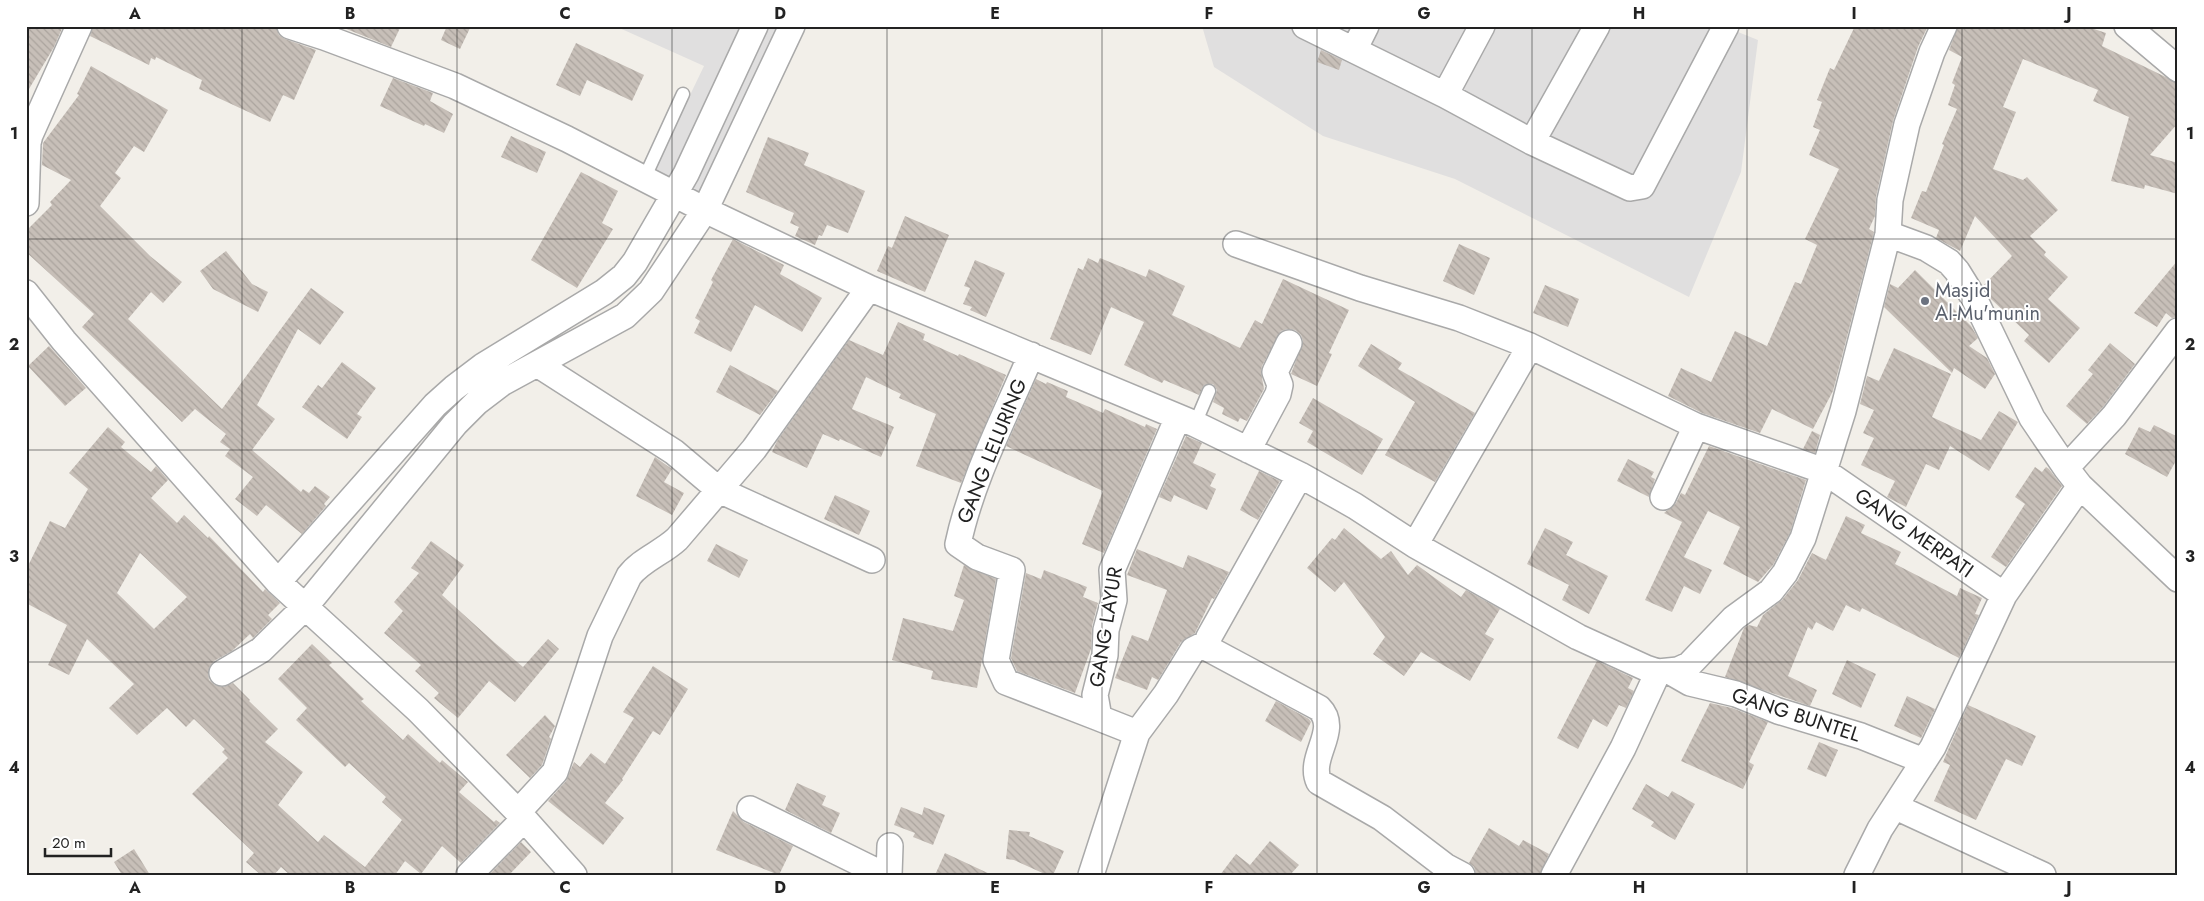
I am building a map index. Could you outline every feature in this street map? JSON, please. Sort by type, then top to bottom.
[{"type":"street","points":[[26,202],[28,143],[30,135],[80,26]]},
{"type":"street","name":"GANG BUNTEL","points":[[290,26],[333,40],[455,86],[567,139],[705,210],[869,288],[1186,420],[1300,475],[1354,506],[1415,545],[1578,637],[1646,668],[1664,671],[1690,683],[1736,694],[1778,710],[1861,736],[1924,761]]},
{"type":"street","points":[[278,582],[435,406],[454,388],[483,366],[604,292],[624,276],[675,194],[755,26]]},
{"type":"street","points":[[222,673],[260,650],[304,608],[456,424],[477,402],[502,382],[625,316],[651,292],[705,210],[792,26]]},
{"type":"street","points":[[1305,26],[1445,95],[1532,142],[1630,188],[1642,186],[1726,26]]},
{"type":"street","points":[[1354,50],[1366,26]]},
{"type":"street","points":[[1445,95],[1482,26]]},
{"type":"street","points":[[1532,142],[1597,26]]},
{"type":"street","points":[[1554,875],[1664,671],[1678,670],[1689,665],[1734,618],[1771,592],[1785,573],[1802,538],[1843,411],[1888,234],[1890,200],[1907,124],[1922,79],[1944,26]]},
{"type":"street","points":[[2127,26],[2178,69]]},
{"type":"street","points":[[1888,234],[1939,255],[1957,271],[1975,300],[2032,418],[2073,477],[2178,579]]},
{"type":"street","name":"GANG MERPATI","points":[[1236,244],[1360,288],[1458,318],[1530,346],[1696,426],[1824,471],[2004,595]]},
{"type":"street","points":[[469,875],[521,816],[555,772],[600,636],[629,576],[635,568],[666,549],[754,449],[869,288]]},
{"type":"street","points":[[26,293],[64,341],[278,582],[304,608],[418,710],[521,816],[574,875]]},
{"type":"street","points":[[1857,875],[1870,848],[1924,761],[1947,718],[2004,595],[2073,477],[2114,416],[2178,331]]},
{"type":"street","points":[[1248,450],[1278,394],[1280,386],[1276,372],[1289,343]]},
{"type":"street","points":[[1415,545],[1530,346]]},
{"type":"street","name":"GANG LELURING","points":[[1031,355],[986,457],[963,518],[958,544],[977,557],[1012,570],[996,660],[1006,682],[1099,718]]},
{"type":"street","points":[[536,364],[674,452],[719,490],[872,560]]},
{"type":"street","name":"GANG LAYUR","points":[[1099,718],[1095,695],[1105,655],[1106,630],[1114,600],[1112,570],[1186,420]]},
{"type":"street","points":[[1663,497],[1696,426]]},
{"type":"street","points":[[1091,875],[1137,733],[1166,694],[1193,650],[1207,644],[1300,475]]},
{"type":"street","points":[[1207,644],[1210,649],[1319,708],[1325,714],[1326,734],[1316,764],[1316,775],[1319,782],[1382,818],[1445,866],[1462,875]]},
{"type":"street","points":[[1099,718],[1137,733]]},
{"type":"street","points":[[1896,807],[2043,875]]},
{"type":"street","points":[[750,809],[884,875]]},
{"type":"street","points":[[889,875],[890,846]]},
{"type":"lane","points":[[644,178],[683,94]]},
{"type":"lane","points":[[1186,420],[1209,391]]},
{"type":"shaded area","points":[[615,26],[787,26],[714,202],[653,172],[704,66]]},
{"type":"shaded area","points":[[1202,26],[1723,26],[1758,40],[1741,172],[1689,297],[1455,179],[1323,136],[1214,67]]},
{"type":"building","points":[[26,26],[63,26],[54,47],[26,94]]},
{"type":"building","points":[[93,26],[276,26],[279,35],[285,39],[316,50],[294,100],[283,95],[270,122],[199,89],[202,80],[156,57],[155,60],[151,58],[149,65],[90,36]]},
{"type":"building","points":[[339,26],[401,26],[391,47]]},
{"type":"building","points":[[447,26],[471,26],[460,49],[441,40]]},
{"type":"building","points":[[1855,26],[1928,26],[1918,47],[1893,121],[1876,197],[1875,216],[1869,229],[1874,232],[1833,391],[1813,429],[1772,409],[1760,433],[1702,413],[1668,396],[1681,368],[1711,382],[1735,331],[1767,346],[1795,282],[1801,284],[1817,245],[1805,239],[1839,169],[1809,155],[1820,130],[1813,127],[1822,102],[1817,100],[1830,68],[1834,70]]},
{"type":"building","points":[[1958,26],[2085,26],[2106,33],[2102,46],[2178,83],[2178,123],[2150,155],[2178,163],[2178,194],[2145,185],[2144,189],[2111,181],[2129,117],[2093,101],[2098,90],[2023,59],[2003,107],[2016,112],[1993,169],[2023,180],[2027,177],[2058,210],[2030,236],[2046,252],[2044,255],[2068,277],[2048,299],[2080,328],[2049,363],[2024,341],[2029,335],[1991,299],[1983,286],[2012,256],[1975,216],[1960,251],[1936,238],[1939,230],[1911,218],[1922,191],[1926,192],[1944,145],[1942,144],[1957,109],[1948,105],[1955,85],[1952,83],[1962,57],[1949,50]]},
{"type":"building","points":[[576,43],[644,75],[632,101],[587,80],[580,96],[556,85]]},
{"type":"building","points":[[1321,50],[1342,60],[1339,70],[1317,62]]},
{"type":"building","points":[[91,66],[168,110],[144,152],[134,146],[115,173],[121,178],[100,206],[150,256],[182,282],[163,303],[151,292],[128,319],[222,409],[311,288],[344,312],[320,345],[298,329],[257,405],[275,419],[252,450],[301,492],[303,489],[309,493],[315,486],[330,497],[324,504],[326,506],[302,534],[266,505],[257,516],[235,499],[253,477],[225,456],[230,449],[220,442],[226,434],[195,409],[182,422],[82,327],[94,314],[26,252],[26,231],[52,205],[50,202],[71,180],[42,165],[43,143],[79,95],[77,94]]},
{"type":"building","points":[[393,78],[433,93],[430,101],[453,114],[444,133],[380,106]]},
{"type":"building","points":[[511,136],[546,152],[537,173],[501,157]]},
{"type":"building","points":[[768,137],[809,153],[804,165],[865,191],[848,233],[827,225],[822,236],[819,235],[815,245],[795,236],[799,227],[790,223],[794,213],[746,192]]},
{"type":"building","points":[[581,172],[618,191],[602,223],[613,229],[577,288],[531,260]]},
{"type":"building","points":[[905,216],[949,235],[925,292],[877,271],[888,246],[892,248]]},
{"type":"building","points":[[733,239],[784,265],[780,274],[822,298],[802,332],[755,305],[731,352],[694,333],[700,321],[695,318],[713,282],[711,280]]},
{"type":"building","points":[[1459,244],[1490,258],[1474,295],[1443,281]]},
{"type":"building","points":[[226,251],[252,284],[268,292],[258,312],[213,289],[200,271]]},
{"type":"building","points":[[1088,258],[1098,263],[1100,258],[1146,277],[1149,269],[1185,286],[1172,315],[1240,348],[1255,320],[1262,324],[1283,279],[1349,310],[1329,353],[1332,354],[1317,386],[1291,374],[1303,341],[1301,335],[1295,330],[1287,329],[1281,331],[1262,366],[1261,372],[1264,389],[1247,421],[1240,418],[1238,422],[1222,414],[1224,408],[1213,402],[1217,390],[1213,384],[1204,385],[1199,395],[1164,380],[1162,383],[1124,365],[1144,322],[1111,307],[1091,355],[1050,339],[1078,268],[1083,270]]},
{"type":"building","points":[[975,260],[1005,273],[986,317],[970,310],[972,307],[963,304],[970,288],[964,286]]},
{"type":"building","points":[[2178,260],[2178,317],[2172,318],[2166,313],[2157,327],[2134,313]]},
{"type":"building","points":[[1915,270],[1971,326],[1978,338],[1969,346],[1987,358],[1995,374],[1985,389],[1954,368],[1952,373],[1884,307],[1890,284],[1898,288]]},
{"type":"building","points":[[1545,285],[1579,299],[1568,327],[1533,313]]},
{"type":"building","points":[[898,322],[925,334],[923,340],[1006,375],[961,483],[916,466],[936,414],[899,398],[901,394],[866,377],[852,409],[894,427],[881,457],[840,439],[839,441],[823,434],[807,468],[772,452],[777,441],[849,340],[883,355]]},
{"type":"building","points":[[2110,343],[2135,364],[2103,407],[2087,424],[2066,406],[2093,374],[2088,370]]},
{"type":"building","points":[[1371,344],[1402,363],[1398,369],[1475,413],[1435,482],[1385,455],[1415,402],[1358,366]]},
{"type":"building","points":[[49,346],[86,388],[65,406],[28,366]]},
{"type":"building","points":[[1894,348],[1951,374],[1932,417],[1981,440],[1999,411],[2018,422],[1989,471],[1950,446],[1939,470],[1926,464],[1906,507],[1887,497],[1895,481],[1861,465],[1874,438],[1863,433],[1874,410],[1860,404],[1867,376],[1879,381]]},
{"type":"building","points":[[342,362],[376,388],[357,414],[362,417],[347,439],[302,407],[318,385],[322,388]]},
{"type":"building","points":[[730,365],[778,391],[760,415],[716,392]]},
{"type":"building","points":[[1036,379],[1068,391],[1066,397],[1103,413],[1105,409],[1145,427],[1146,424],[1157,429],[1104,553],[1082,544],[1103,491],[1006,446]]},
{"type":"building","points":[[1313,398],[1383,439],[1362,475],[1307,442],[1313,431],[1299,423]]},
{"type":"building","points":[[2154,425],[2178,437],[2178,457],[2167,477],[2125,454],[2139,427],[2150,432]]},
{"type":"building","points":[[108,427],[125,442],[121,447],[151,472],[156,466],[168,480],[151,498],[177,523],[184,515],[208,538],[209,536],[263,592],[265,589],[280,603],[268,615],[272,619],[253,638],[250,634],[232,651],[214,661],[208,673],[209,680],[215,685],[223,687],[233,683],[278,729],[265,742],[303,772],[278,805],[318,842],[324,835],[365,867],[402,820],[382,802],[386,797],[349,763],[345,767],[296,720],[307,708],[278,679],[312,644],[332,663],[329,665],[364,699],[361,701],[403,740],[408,734],[440,763],[442,760],[468,782],[459,792],[494,822],[496,820],[500,823],[461,863],[442,846],[421,874],[405,861],[395,875],[290,875],[281,867],[274,875],[261,875],[246,862],[254,853],[192,794],[228,758],[222,752],[225,749],[194,719],[186,727],[167,708],[137,735],[109,708],[134,684],[87,639],[69,675],[48,665],[67,625],[26,603],[26,570],[50,521],[65,528],[88,489],[69,473]],"holes":[[[140,553],[187,597],[154,629],[117,593]]]},
{"type":"building","points":[[1812,431],[1820,435],[1815,453],[1803,449]]},
{"type":"building","points":[[1186,436],[1202,443],[1193,463],[1216,474],[1210,486],[1216,489],[1207,510],[1174,495],[1171,502],[1159,497]]},
{"type":"building","points":[[1709,446],[1806,480],[1790,533],[1773,565],[1758,582],[1723,564],[1740,527],[1708,511],[1684,557],[1712,570],[1700,594],[1684,586],[1672,612],[1645,600],[1682,522],[1664,513],[1676,503],[1681,493],[1685,495]]},
{"type":"building","points":[[655,457],[672,469],[664,482],[684,493],[672,515],[636,496]]},
{"type":"building","points":[[1628,459],[1654,472],[1651,477],[1655,479],[1649,497],[1617,481]]},
{"type":"building","points":[[2035,467],[2042,472],[2046,467],[2049,469],[2062,486],[2006,567],[1991,557],[2025,504],[2015,497]]},
{"type":"building","points":[[1259,471],[1280,481],[1258,520],[1240,510]]},
{"type":"building","points":[[835,495],[870,511],[859,535],[824,519]]},
{"type":"building","points":[[1846,516],[1865,525],[1861,533],[1901,552],[1895,564],[1957,596],[1960,588],[1982,598],[1975,614],[1979,615],[1959,658],[1862,608],[1860,612],[1846,605],[1833,631],[1816,622],[1812,630],[1808,627],[1788,676],[1817,690],[1810,706],[1725,677],[1744,628],[1749,625],[1757,627],[1763,615],[1782,600],[1798,580],[1812,553],[1826,560]]},
{"type":"building","points":[[1344,528],[1381,559],[1391,551],[1408,575],[1417,565],[1461,597],[1466,590],[1500,609],[1485,634],[1494,639],[1470,681],[1421,652],[1404,676],[1373,654],[1385,637],[1344,582],[1335,592],[1307,568],[1332,538],[1335,540]]},
{"type":"building","points":[[1545,528],[1573,542],[1566,555],[1608,576],[1589,614],[1562,600],[1569,585],[1527,564]]},
{"type":"building","points":[[431,541],[464,565],[442,595],[523,667],[548,639],[559,649],[515,702],[489,681],[458,718],[434,698],[439,693],[415,671],[421,665],[384,633],[403,611],[394,602],[419,573],[411,568]]},
{"type":"building","points":[[716,544],[748,560],[739,578],[707,561]]},
{"type":"building","points":[[1137,549],[1183,568],[1188,555],[1229,572],[1214,599],[1212,598],[1195,633],[1181,642],[1158,680],[1152,677],[1147,690],[1115,678],[1132,635],[1148,641],[1167,590],[1127,575]]},
{"type":"building","points":[[964,565],[996,579],[977,688],[931,679],[933,671],[892,660],[903,618],[953,631],[964,600],[954,596]]},
{"type":"building","points":[[1044,570],[1087,587],[1083,597],[1098,603],[1092,626],[1091,649],[1075,693],[1017,671],[1011,658],[1026,573],[1041,579]]},
{"type":"building","points":[[1847,660],[1876,674],[1861,708],[1832,694]]},
{"type":"building","points":[[1597,661],[1633,678],[1628,688],[1634,691],[1626,708],[1619,705],[1607,727],[1593,719],[1578,749],[1557,738]]},
{"type":"building","points":[[653,666],[688,689],[660,735],[653,731],[623,780],[605,803],[624,818],[603,845],[548,801],[566,781],[574,762],[580,767],[591,753],[605,764],[634,718],[623,712]]},
{"type":"building","points":[[1907,696],[1935,709],[1921,738],[1894,726]]},
{"type":"building","points":[[1276,701],[1309,719],[1311,722],[1301,742],[1265,721]]},
{"type":"building","points":[[1710,703],[1732,708],[1768,722],[1749,762],[1754,765],[1743,789],[1681,761]]},
{"type":"building","points":[[1968,705],[2036,736],[2022,766],[2006,759],[1976,820],[1934,801],[1950,765],[1943,762]]},
{"type":"building","points":[[545,715],[555,726],[549,737],[551,739],[542,765],[530,778],[506,755]]},
{"type":"building","points":[[1819,742],[1838,750],[1826,777],[1807,769]]},
{"type":"building","points":[[797,783],[826,796],[822,805],[840,813],[831,833],[785,810]]},
{"type":"building","points":[[1646,784],[1668,797],[1672,791],[1695,804],[1675,840],[1651,826],[1654,822],[1632,809]]},
{"type":"building","points":[[901,807],[922,815],[924,807],[945,815],[933,845],[913,837],[915,833],[894,825]]},
{"type":"building","points":[[733,811],[744,822],[793,846],[779,875],[716,850]]},
{"type":"building","points":[[1489,828],[1519,846],[1523,840],[1549,854],[1540,875],[1476,874],[1474,867],[1469,863]]},
{"type":"building","points":[[1009,830],[1030,832],[1029,836],[1064,851],[1053,875],[1047,875],[1014,860],[1006,859]]},
{"type":"building","points":[[1270,841],[1299,865],[1290,875],[1220,875],[1236,854],[1250,865]]},
{"type":"building","points":[[521,842],[531,852],[509,875],[489,875]]},
{"type":"building","points":[[134,849],[150,875],[122,875],[114,862]]},
{"type":"building","points":[[945,853],[992,875],[935,875]]},
{"type":"place","name":"Masjid Al-Mu'munin","points":[[1925,301]]}]
